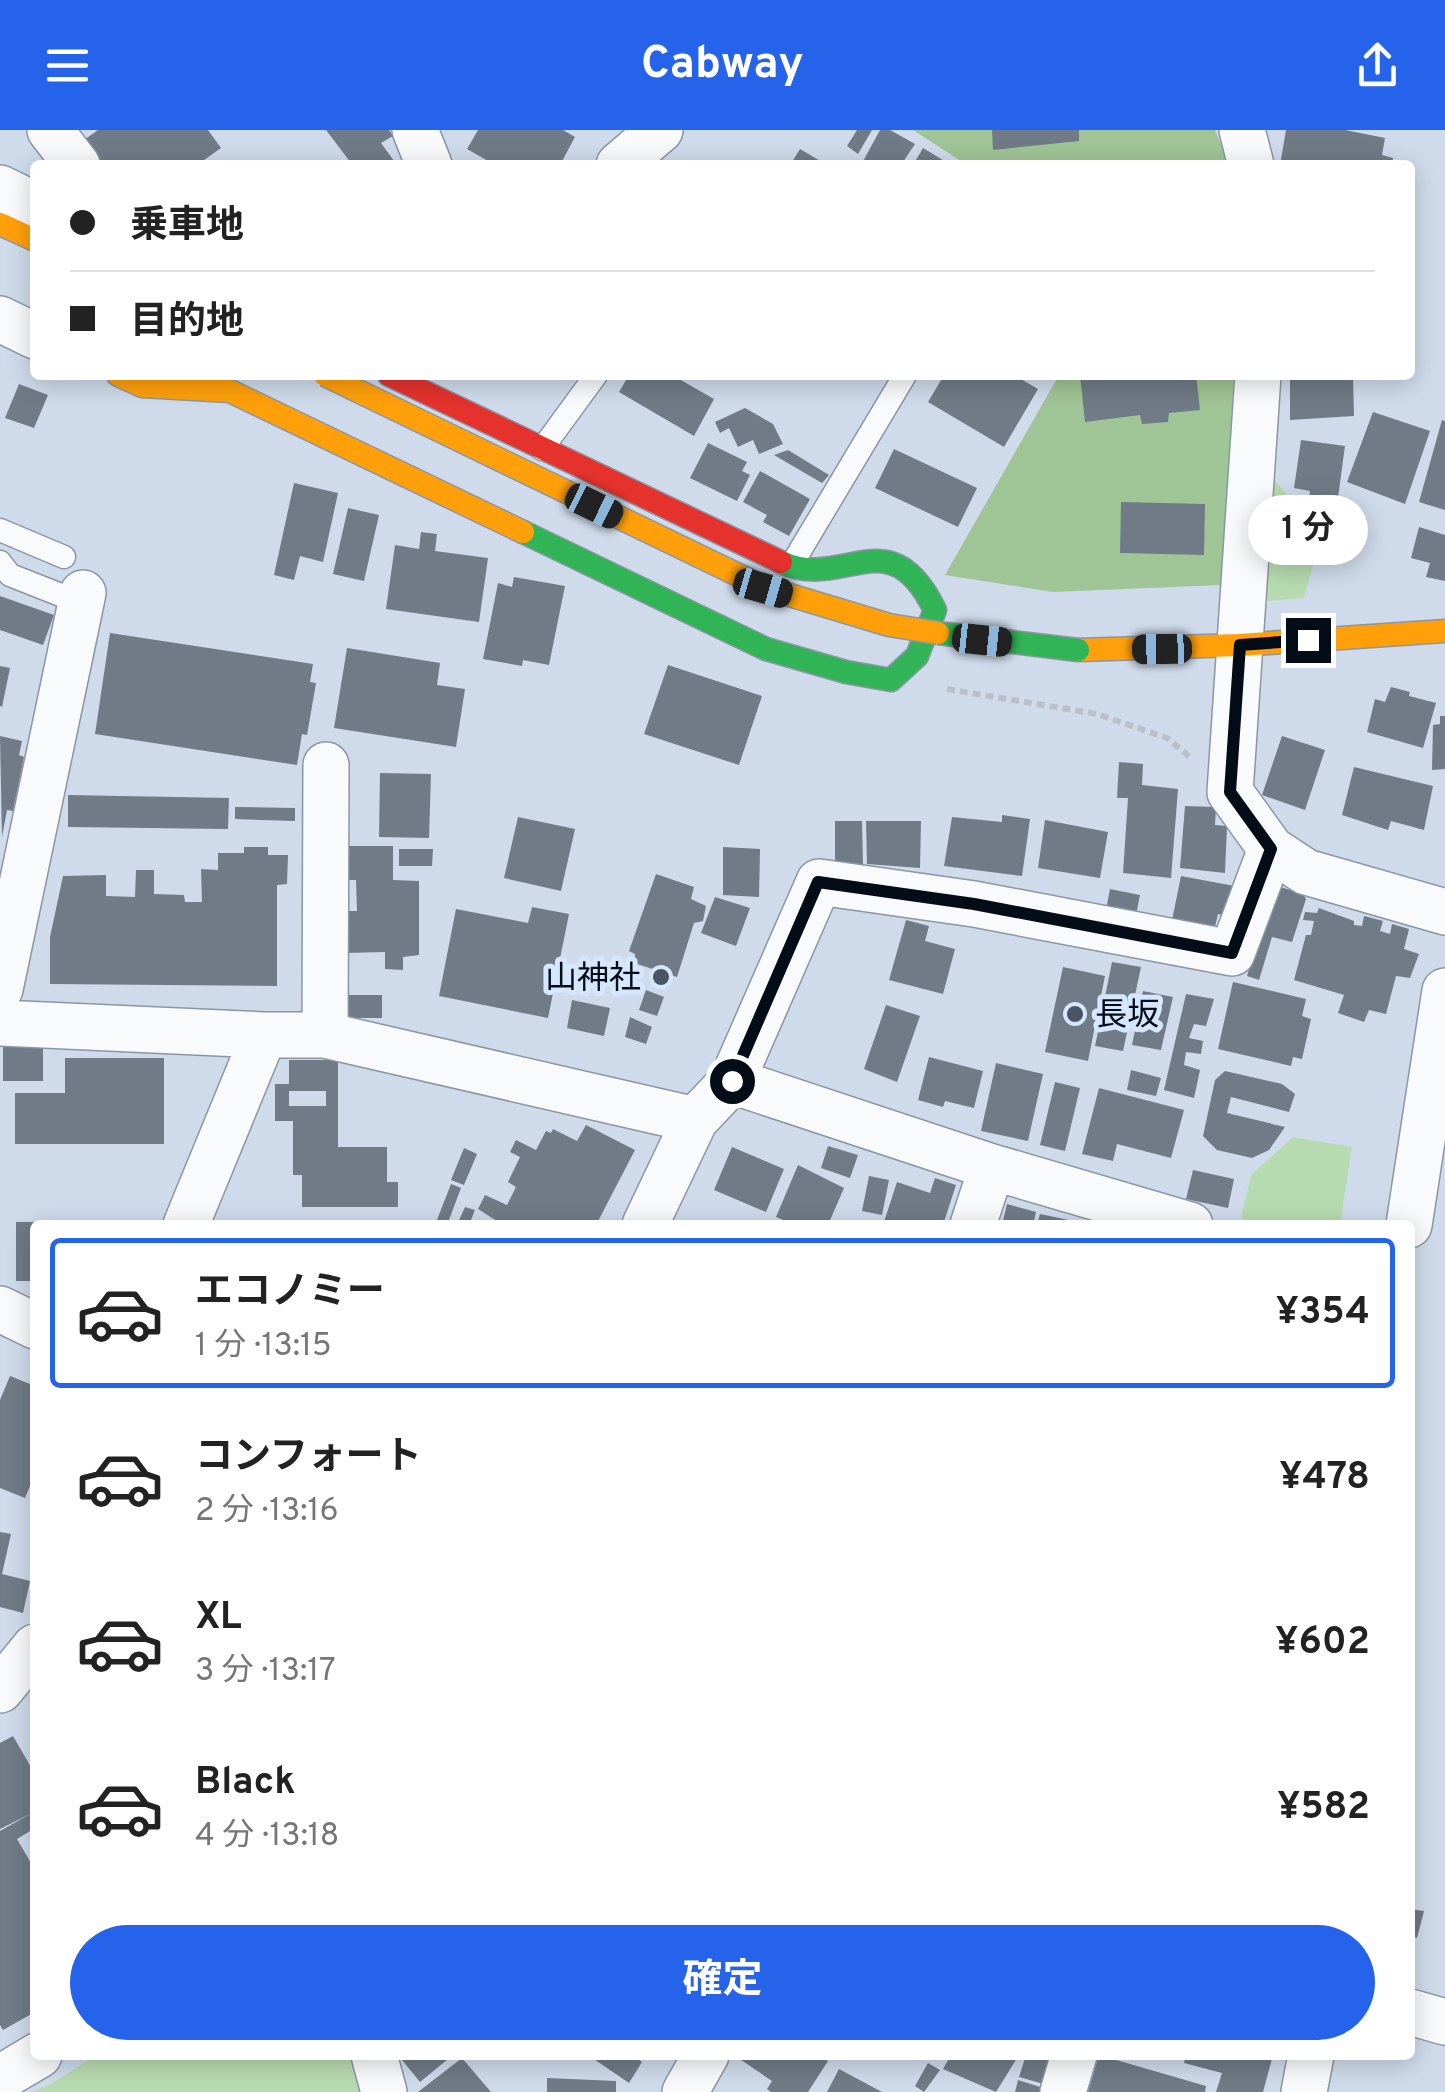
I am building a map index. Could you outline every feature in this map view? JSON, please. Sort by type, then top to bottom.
[{"type":"street","points":[[50,130],[73,160]]},
{"type":"street","points":[[415,130],[427,160]]},
{"type":"street","points":[[626,160],[660,130]]},
{"type":"street","points":[[1242,130],[1250,160]]},
{"type":"street","points":[[0,320],[30,334]]},
{"type":"street","points":[[129,380],[142,386],[230,391],[766,649],[890,680],[917,656],[935,610],[926,586],[908,570],[886,562],[863,560],[812,570],[791,567],[399,380]]},
{"type":"street","points":[[335,380],[763,588],[889,625],[1078,650],[1240,645],[1445,630]]},
{"type":"street","points":[[1258,380],[1230,792],[1271,849],[1306,872],[1445,912]]},
{"type":"street","points":[[0,989],[76,584]]},
{"type":"street","points":[[324,1035],[326,765]]},
{"type":"street","points":[[647,1220],[694,1120],[732,1081],[818,882],[974,904],[1232,953],[1271,849]]},
{"type":"street","points":[[1410,1220],[1445,991]]},
{"type":"street","points":[[0,1023],[264,1036],[324,1035],[694,1120]]},
{"type":"street","points":[[188,1220],[264,1036]]},
{"type":"street","points":[[732,1081],[992,1167],[1173,1220]]},
{"type":"street","points":[[975,1220],[992,1167]]},
{"type":"street","points":[[0,1310],[30,1324]]},
{"type":"street","points":[[0,1690],[30,1653]]},
{"type":"street","points":[[1415,2013],[1445,2022]]},
{"type":"street","points":[[0,2078],[31,2060]]},
{"type":"street","points":[[375,2060],[384,2092]]},
{"type":"street","points":[[685,2092],[703,2060]]},
{"type":"street","points":[[1063,2092],[1073,2060]]},
{"type":"street","points":[[1304,2092],[1311,2060]]},
{"type":"lane","points":[[542,449],[592,380]]},
{"type":"lane","points":[[791,567],[902,380]]},
{"type":"lane","points":[[2,537],[76,584]]},
{"type":"lane","points":[[0,562],[10,575],[76,584]]},
{"type":"path","points":[[890,680],[1097,714],[1168,738],[1230,792]]},
{"type":"green space","points":[[913,130],[1215,130],[1227,160],[959,160]]},
{"type":"green space","points":[[1056,380],[1234,380],[1221,585],[1053,592],[945,575]]},
{"type":"green space","points":[[1266,469],[1321,538],[1304,598],[1256,602]]},
{"type":"green space","points":[[1293,1137],[1352,1147],[1341,1220],[1241,1218],[1251,1175]]},
{"type":"green space","points":[[88,2060],[358,2060],[368,2092],[32,2092]]},
{"type":"building","points":[[98,130],[208,130],[221,148],[204,160],[98,160],[84,140]]},
{"type":"building","points":[[326,130],[389,130],[393,136],[381,143],[393,160],[349,160]]},
{"type":"building","points":[[478,130],[563,130],[575,137],[563,160],[486,160],[467,149]]},
{"type":"building","points":[[857,130],[872,130],[858,154],[847,146]]},
{"type":"building","points":[[880,130],[890,130],[915,144],[904,160],[864,160]]},
{"type":"building","points":[[992,130],[1079,130],[1079,141],[993,150]]},
{"type":"building","points":[[1286,130],[1345,130],[1385,138],[1382,155],[1393,158],[1393,160],[1281,160]]},
{"type":"building","points":[[923,148],[943,160],[916,160]]},
{"type":"building","points":[[800,149],[819,160],[793,160]]},
{"type":"building","points":[[626,380],[681,380],[714,399],[694,436],[619,392]]},
{"type":"building","points":[[941,380],[1023,380],[1038,389],[1004,447],[928,402]]},
{"type":"building","points":[[1081,380],[1197,380],[1200,410],[1169,413],[1168,422],[1142,424],[1140,415],[1085,422]]},
{"type":"building","points":[[1290,380],[1353,380],[1354,416],[1290,420]]},
{"type":"building","points":[[19,384],[48,395],[34,428],[5,418]]},
{"type":"building","points":[[745,408],[773,424],[783,444],[759,454],[753,440],[738,447],[729,428],[720,433],[715,422]]},
{"type":"building","points":[[1373,412],[1430,431],[1405,504],[1347,482]]},
{"type":"building","points":[[1442,420],[1445,421],[1445,510],[1419,502]]},
{"type":"building","points":[[1301,440],[1345,446],[1337,505],[1309,501],[1310,491],[1294,488]]},
{"type":"building","points":[[708,443],[747,462],[742,471],[750,475],[737,501],[690,478]]},
{"type":"building","points":[[894,449],[977,488],[958,527],[875,488]]},
{"type":"building","points":[[788,450],[829,475],[822,483],[774,455]]},
{"type":"building","points":[[760,471],[810,499],[789,536],[763,522],[767,515],[743,502]]},
{"type":"building","points":[[294,483],[338,493],[323,562],[300,556],[294,580],[274,575]]},
{"type":"building","points":[[1121,502],[1205,504],[1204,555],[1120,553]]},
{"type":"building","points":[[348,508],[379,515],[364,581],[333,574]]},
{"type":"building","points":[[1419,527],[1445,535],[1445,581],[1426,577],[1430,563],[1411,558]]},
{"type":"building","points":[[421,532],[437,534],[435,551],[488,558],[479,622],[386,609],[395,545],[419,549]]},
{"type":"building","points":[[514,577],[565,586],[549,665],[523,660],[522,666],[483,659],[498,583],[512,587]]},
{"type":"building","points":[[0,596],[54,615],[43,645],[0,630]]},
{"type":"building","points":[[110,633],[313,664],[310,682],[316,683],[297,765],[95,734]]},
{"type":"building","points":[[347,648],[440,663],[437,685],[465,689],[456,747],[334,728]]},
{"type":"building","points":[[668,665],[762,696],[739,765],[644,734]]},
{"type":"building","points":[[0,666],[10,668],[2,707],[0,706]]},
{"type":"building","points":[[1391,687],[1436,703],[1423,748],[1367,732],[1375,699],[1385,702]]},
{"type":"building","points":[[1440,716],[1445,716],[1445,769],[1432,770],[1433,725],[1440,724]]},
{"type":"building","points":[[0,736],[22,741],[19,755],[24,757],[13,811],[7,810],[2,837]]},
{"type":"building","points":[[1282,736],[1325,750],[1305,810],[1262,795]]},
{"type":"building","points":[[1119,762],[1143,764],[1142,785],[1178,789],[1171,878],[1123,873],[1128,798],[1117,798]]},
{"type":"building","points":[[1354,767],[1433,786],[1424,830],[1391,821],[1388,830],[1342,815]]},
{"type":"building","points":[[380,773],[431,774],[429,838],[379,837]]},
{"type":"building","points":[[68,795],[229,798],[228,829],[68,827]]},
{"type":"building","points":[[1185,806],[1216,807],[1215,825],[1227,826],[1225,873],[1180,868]]},
{"type":"building","points":[[235,807],[295,808],[295,821],[235,819]]},
{"type":"building","points":[[1002,815],[1030,819],[1022,876],[944,866],[952,817],[1002,822]]},
{"type":"building","points":[[518,817],[575,829],[561,891],[504,878]]},
{"type":"building","points":[[1045,820],[1108,832],[1100,878],[1038,868]]},
{"type":"building","points":[[835,821],[862,821],[863,865],[835,865]]},
{"type":"building","points":[[866,821],[921,821],[920,868],[867,864]]},
{"type":"building","points":[[344,846],[393,846],[393,880],[419,881],[419,955],[403,957],[403,970],[385,969],[385,952],[345,953],[344,911],[357,911],[356,880],[345,880]]},
{"type":"building","points":[[244,847],[268,847],[268,855],[288,855],[287,884],[277,885],[277,986],[50,984],[50,937],[63,876],[106,875],[106,896],[135,897],[136,870],[154,870],[154,894],[184,895],[185,902],[202,902],[201,869],[218,870],[218,853],[244,853]]},
{"type":"building","points":[[723,847],[760,849],[759,897],[723,895]]},
{"type":"building","points":[[399,849],[433,849],[432,866],[399,866]]},
{"type":"building","points":[[656,874],[694,887],[691,899],[706,906],[703,921],[694,923],[677,977],[634,963],[635,954],[629,951]]},
{"type":"building","points":[[1181,876],[1240,887],[1232,918],[1218,914],[1214,931],[1170,930]]},
{"type":"building","points":[[1274,885],[1303,894],[1306,899],[1292,942],[1272,937],[1259,980],[1247,976]]},
{"type":"building","points":[[1110,889],[1140,895],[1134,925],[1104,920]]},
{"type":"building","points":[[715,897],[750,908],[736,946],[701,933]]},
{"type":"building","points":[[532,907],[569,914],[548,1018],[439,996],[456,909],[528,923]]},
{"type":"building","points":[[1319,908],[1354,921],[1354,925],[1362,926],[1364,916],[1383,921],[1380,931],[1390,934],[1392,924],[1409,929],[1404,949],[1419,954],[1410,978],[1396,976],[1386,1014],[1369,1010],[1364,1022],[1338,1013],[1344,995],[1294,980],[1306,935],[1311,935],[1314,921],[1303,920],[1305,912],[1317,913]]},
{"type":"building","points":[[906,920],[929,926],[925,941],[955,949],[943,994],[889,980]]},
{"type":"building","points":[[1112,962],[1141,967],[1123,1051],[1095,1046]]},
{"type":"building","name":"長坂","points":[[1063,967],[1105,976],[1088,1061],[1045,1052]]},
{"type":"building","points":[[1233,982],[1306,999],[1302,1016],[1311,1019],[1302,1059],[1293,1057],[1291,1066],[1218,1049]]},
{"type":"building","points":[[646,990],[664,997],[657,1016],[639,1010]]},
{"type":"building","points":[[1143,991],[1173,997],[1161,1050],[1132,1045]]},
{"type":"building","points":[[1186,994],[1214,999],[1206,1026],[1194,1024],[1189,1038],[1203,1041],[1201,1054],[1186,1052],[1184,1065],[1200,1070],[1194,1098],[1164,1090]]},
{"type":"building","points":[[348,995],[382,995],[382,1018],[348,1018]]},
{"type":"building","points":[[572,1000],[610,1008],[604,1036],[567,1028]]},
{"type":"building","points":[[886,1005],[920,1016],[897,1082],[864,1069]]},
{"type":"building","points":[[630,1017],[652,1027],[646,1044],[625,1037]]},
{"type":"building","points":[[3,1046],[43,1046],[43,1081],[3,1081]]},
{"type":"building","points":[[929,1057],[983,1071],[974,1108],[945,1101],[943,1107],[918,1100]]},
{"type":"building","points":[[65,1058],[164,1058],[164,1144],[15,1144],[15,1093],[65,1093]]},
{"type":"building","points":[[289,1060],[338,1060],[338,1147],[387,1147],[387,1182],[398,1182],[398,1207],[302,1207],[302,1175],[293,1175],[293,1121],[275,1121],[275,1084],[289,1084]],"holes":[[[289,1091],[326,1091],[326,1106],[289,1106]]]},
{"type":"building","points":[[996,1063],[1043,1074],[1028,1141],[981,1131]]},
{"type":"building","points":[[1131,1070],[1161,1078],[1156,1096],[1127,1090]]},
{"type":"building","points":[[1225,1071],[1282,1084],[1295,1094],[1289,1112],[1231,1097],[1227,1113],[1285,1127],[1269,1150],[1252,1158],[1217,1150],[1203,1136],[1215,1080]]},
{"type":"building","points":[[1055,1082],[1080,1088],[1065,1151],[1040,1145]]},
{"type":"building","points":[[1099,1088],[1184,1110],[1171,1158],[1117,1144],[1113,1161],[1082,1154]]},
{"type":"building","points":[[586,1125],[635,1150],[599,1220],[495,1220],[478,1209],[485,1195],[507,1205],[516,1187],[508,1182],[520,1157],[510,1152],[516,1140],[536,1150],[546,1131],[551,1133],[553,1129],[577,1141]]},
{"type":"building","points":[[828,1146],[858,1155],[850,1178],[821,1168]]},
{"type":"building","points":[[732,1147],[784,1169],[766,1212],[714,1190]]},
{"type":"building","points":[[464,1148],[477,1154],[464,1185],[451,1180]]},
{"type":"building","points":[[798,1165],[844,1188],[830,1220],[776,1217]]},
{"type":"building","points":[[1193,1170],[1234,1179],[1228,1208],[1186,1199]]},
{"type":"building","points":[[869,1176],[889,1180],[882,1215],[862,1211]]},
{"type":"building","points":[[935,1178],[956,1185],[945,1220],[885,1220],[897,1182],[930,1193]]},
{"type":"building","points":[[451,1184],[461,1188],[449,1220],[437,1220]]},
{"type":"building","points":[[1007,1204],[1036,1212],[1034,1220],[1003,1220]]},
{"type":"building","points":[[465,1207],[475,1210],[471,1220],[459,1220]]},
{"type":"building","points":[[1040,1214],[1069,1220],[1038,1220]]},
{"type":"building","points":[[16,1222],[30,1222],[30,1281],[16,1281]]},
{"type":"building","points":[[10,1376],[30,1384],[30,1486],[25,1498],[0,1488],[0,1400]]},
{"type":"building","points":[[0,1532],[11,1534],[2,1574],[30,1581],[23,1613],[0,1607]]},
{"type":"building","points":[[13,1736],[30,1765],[30,1814],[0,1829],[0,1743]]},
{"type":"building","points":[[30,1814],[30,1831],[17,1839],[30,1861],[30,2015],[3,2030],[0,2025],[0,1831]]},
{"type":"building","points":[[1415,1910],[1424,1911],[1415,1937]]},
{"type":"building","points":[[402,2060],[447,2060],[420,2082]]},
{"type":"building","points":[[464,2060],[491,2092],[418,2092]]},
{"type":"building","points":[[595,2060],[639,2060],[642,2062],[629,2083]]},
{"type":"building","points":[[741,2060],[828,2061],[808,2092],[771,2092],[767,2089],[772,2081]]},
{"type":"building","points":[[948,2060],[1016,2060],[996,2092],[943,2069]]},
{"type":"building","points":[[1024,2060],[1059,2060],[1051,2086],[1019,2077]]},
{"type":"building","points":[[1098,2060],[1116,2060],[1206,2086],[1205,2092],[1088,2092]]},
{"type":"building","points":[[1272,2060],[1263,2092],[1216,2092],[1222,2073],[1184,2063]]},
{"type":"building","points":[[928,2063],[940,2070],[924,2092],[915,2086]]},
{"type":"building","points":[[839,2069],[882,2092],[827,2092]]},
{"type":"building","points":[[547,2078],[616,2081],[616,2092],[547,2092]]},
{"type":"building","points":[[1018,2080],[1053,2091],[1053,2092],[1015,2092]]},
{"type":"traffic: fast","points":[[523,532],[766,649],[846,672],[891,680],[917,656],[935,610],[918,582],[900,567],[882,561],[804,569],[781,562]]},
{"type":"traffic: fast","points":[[938,633],[1078,650]]},
{"type":"traffic: slow","points":[[0,224],[30,238]]},
{"type":"traffic: slow","points":[[129,380],[142,386],[230,391],[523,532]]},
{"type":"traffic: slow","points":[[335,380],[763,587],[889,625],[938,633]]},
{"type":"traffic: slow","points":[[1078,650],[1239,645],[1445,631]]},
{"type":"traffic: jam","points":[[399,380],[781,562]]},
{"type":"place","name":"山神社","points":[[661,977]]},
{"type":"place","name":"長坂","points":[[1075,1014]]},
{"type":"route","points":[[732,1081],[818,882],[974,904],[1232,953],[1271,849],[1230,792],[1240,645],[1308,640]]}]
